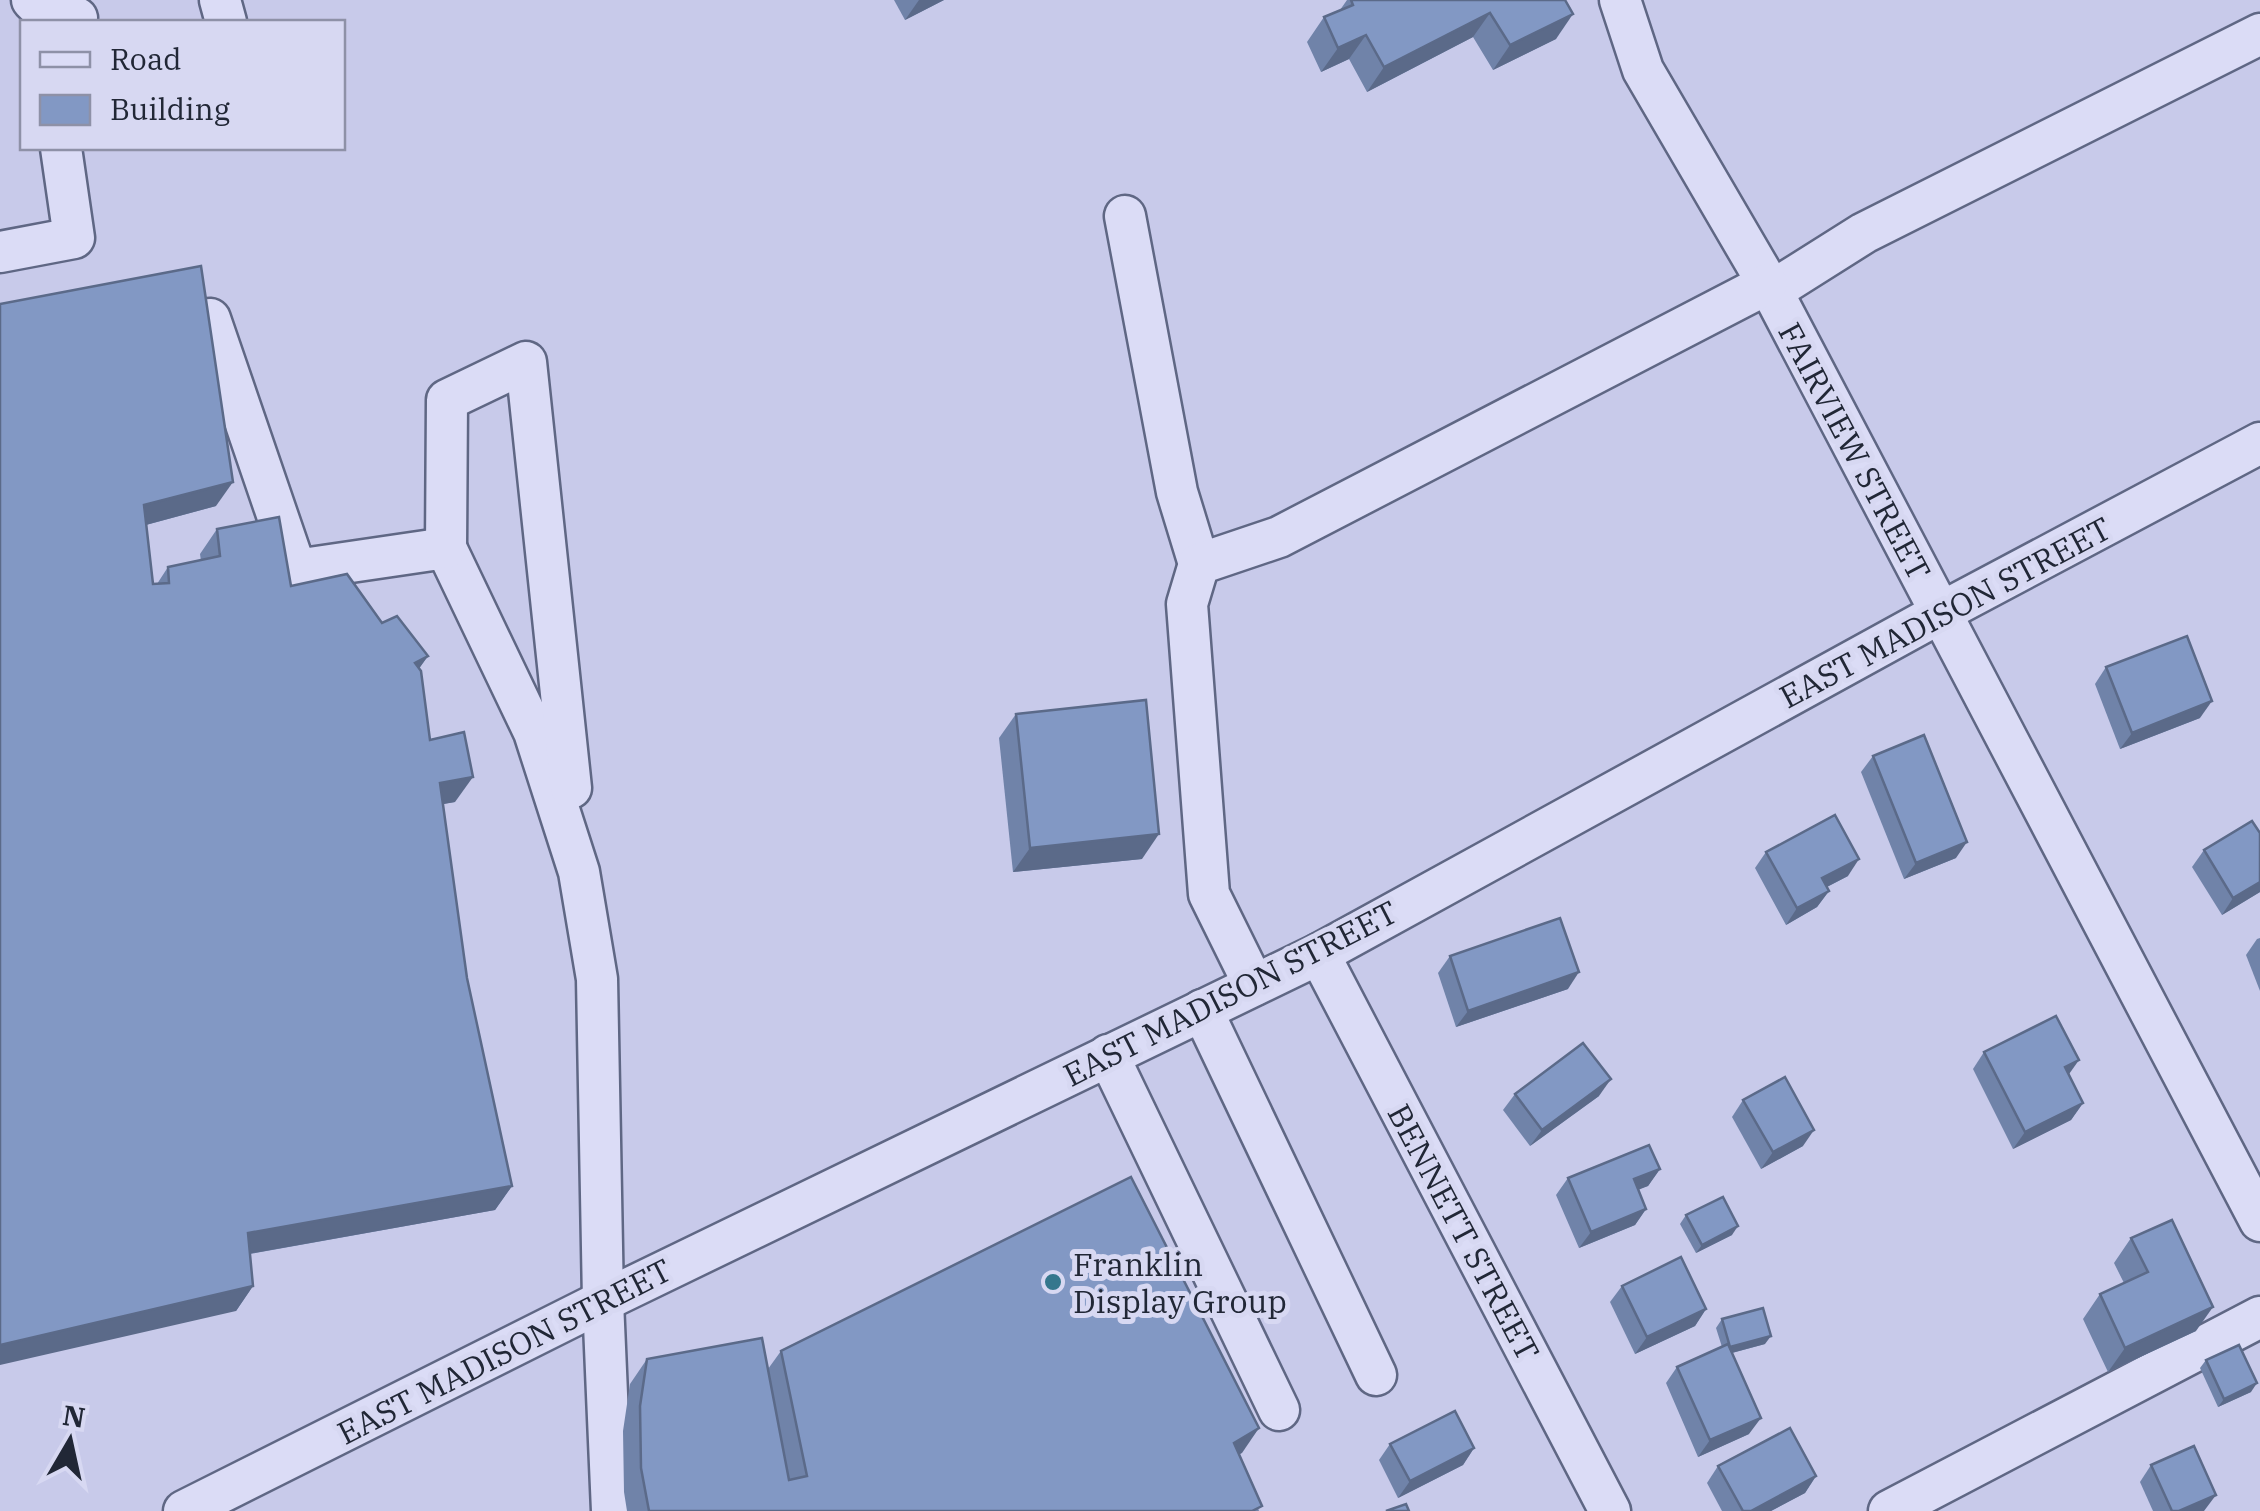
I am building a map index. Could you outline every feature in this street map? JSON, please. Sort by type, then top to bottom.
[{"type":"street","name":"FAIRVIEW STREET","points":[[1620,0],[1644,70],[1769,287],[2260,1220]]},
{"type":"street","points":[[1199,564],[1279,537],[1769,287],[1864,233],[2260,34]]},
{"type":"street","points":[[0,252],[74,238],[61,150]]},
{"type":"street","points":[[1125,216],[1177,492],[1199,564],[1187,604],[1208,894],[1254,984]]},
{"type":"street","points":[[210,319],[296,570],[446,548]]},
{"type":"street","points":[[579,872],[534,732],[446,548],[447,400],[526,362],[579,872],[597,979],[612,1511]]},
{"type":"street","name":"EAST MADISON STREET","points":[[184,1511],[604,1300],[1319,954],[1940,613],[2260,443]]},
{"type":"street","name":"BENNETT STREET","points":[[1319,954],[1610,1511]]},
{"type":"street","points":[[1202,1010],[1376,1374]]},
{"type":"street","points":[[1108,1055],[1280,1410]]},
{"type":"street","points":[[1889,1511],[2260,1317]]},
{"type":"building","points":[[1351,0],[1565,0],[1573,14],[1510,45],[1490,13],[1384,67],[1366,35],[1338,48],[1324,17],[1353,5]]},
{"type":"building","points":[[201,266],[233,482],[144,505],[153,584],[169,583],[168,567],[220,556],[217,529],[279,517],[291,586],[347,574],[382,623],[397,616],[428,656],[415,663],[421,671],[430,740],[464,732],[473,777],[440,783],[467,978],[512,1186],[248,1233],[253,1286],[0,1345],[0,304]]},
{"type":"building","points":[[2187,636],[2212,701],[2132,733],[2106,667]]},
{"type":"building","points":[[1146,700],[1159,834],[1030,848],[1016,714]]},
{"type":"building","points":[[1924,735],[1967,842],[1916,863],[1873,756]]},
{"type":"building","points":[[1835,815],[1859,859],[1822,878],[1829,891],[1797,908],[1766,852]]},
{"type":"building","points":[[2252,821],[2260,833],[2260,882],[2233,898],[2204,850]]},
{"type":"building","points":[[1560,918],[1579,972],[1468,1011],[1450,956]]},
{"type":"building","points":[[2056,1016],[2079,1060],[2065,1067],[2083,1103],[2025,1132],[1984,1052]]},
{"type":"building","points":[[1583,1043],[1611,1079],[1542,1130],[1515,1094]]},
{"type":"building","points":[[1785,1077],[1814,1130],[1773,1152],[1743,1100]]},
{"type":"building","points":[[1649,1145],[1660,1169],[1634,1179],[1646,1209],[1591,1232],[1568,1178]]},
{"type":"building","name":"Franklin Display Group","points":[[1131,1177],[1259,1428],[1234,1443],[1262,1506],[1252,1511],[649,1511],[641,1468],[640,1406],[647,1359],[762,1338],[789,1480],[807,1476],[781,1351]]},
{"type":"building","points":[[1723,1197],[1738,1226],[1702,1245],[1686,1215]]},
{"type":"building","points":[[2172,1220],[2213,1307],[2125,1348],[2100,1294],[2148,1272],[2131,1238]]},
{"type":"building","points":[[1681,1257],[1706,1309],[1647,1337],[1622,1286]]},
{"type":"building","points":[[1763,1308],[1771,1336],[1730,1347],[1722,1319]]},
{"type":"building","points":[[1728,1344],[1761,1418],[1710,1440],[1677,1367]]},
{"type":"building","points":[[2239,1345],[2257,1383],[2224,1399],[2206,1360]]},
{"type":"building","points":[[1455,1411],[1474,1448],[1410,1481],[1390,1444]]},
{"type":"building","points":[[1790,1428],[1816,1476],[1751,1511],[1743,1511],[1718,1466]]},
{"type":"building","points":[[2194,1446],[2216,1495],[2172,1511],[2151,1465]]},
{"type":"building","points":[[1406,1504],[1409,1511],[1386,1511]]},
{"type":"place","name":"Franklin Display Group","points":[[1053,1282]]}]
